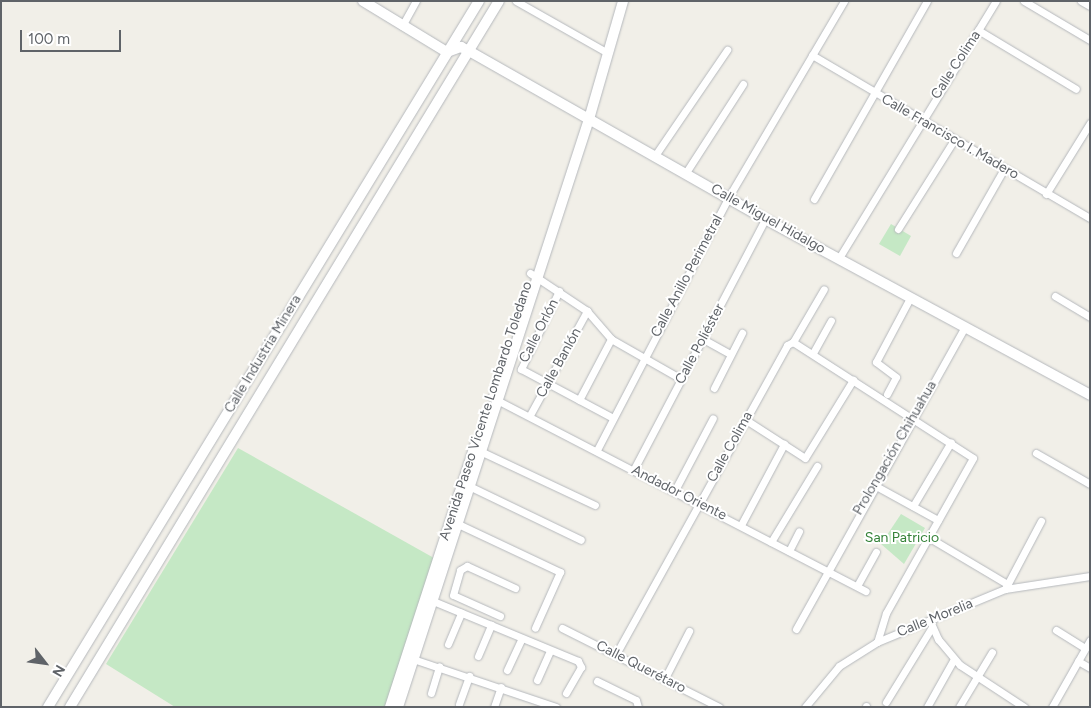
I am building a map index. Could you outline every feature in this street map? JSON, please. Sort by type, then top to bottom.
[{"type":"main road","points":[[363,1],[447,52],[461,47],[469,51]]},
{"type":"main road","name":"Calle Industria Minera","points":[[48,707],[479,1]]},
{"type":"main road","name":"Calle Industria Minera","points":[[70,707],[499,1]]},
{"type":"main road","name":"Avenida Paseo Vicente Lombardo Toledano","points":[[390,707],[440,564],[533,275],[589,119],[606,52],[623,1]]},
{"type":"main road","name":"Calle Miguel Hidalgo","points":[[469,51],[765,219],[1090,395]]},
{"type":"main road","name":"Avenida Paseo Vicente Lombardo Toledano","points":[[398,707],[433,601],[440,564],[458,524],[480,451],[493,398]]},
{"type":"street","points":[[402,26],[416,1]]},
{"type":"street","points":[[516,1],[606,52]]},
{"type":"street","name":"Calle Anillo Perimetral","points":[[597,450],[728,198],[844,1]]},
{"type":"street","points":[[814,199],[927,1]]},
{"type":"street","name":"Calle Colima","points":[[839,258],[920,120],[996,1]]},
{"type":"street","points":[[1024,1],[1090,40]]},
{"type":"street","points":[[1081,1],[1090,6]]},
{"type":"street","points":[[978,30],[1076,88]]},
{"type":"street","points":[[654,157],[727,50]]},
{"type":"street","name":"Calle Francisco I. Madero","points":[[812,55],[1046,194],[1090,218]]},
{"type":"street","points":[[685,174],[743,84]]},
{"type":"street","points":[[1046,194],[1090,123]]},
{"type":"street","points":[[898,229],[954,140]]},
{"type":"street","points":[[956,253],[1004,169]]},
{"type":"street","name":"Calle Poliéster","points":[[634,470],[765,219]]},
{"type":"street","points":[[533,275],[587,311],[611,339],[681,379]]},
{"type":"street","name":"Calle Colima","points":[[616,654],[746,420],[824,289]]},
{"type":"street","name":"Calle Orlón","points":[[548,384],[522,370],[520,365],[559,291]]},
{"type":"street","points":[[1055,296],[1090,317]]},
{"type":"street","points":[[887,394],[896,377],[876,362],[910,298]]},
{"type":"street","name":"Calle Banlón","points":[[530,415],[587,311]]},
{"type":"street","points":[[813,353],[831,320]]},
{"type":"street","name":"Prolongación Chihuahua","points":[[796,629],[826,570],[965,327]]},
{"type":"street","points":[[714,388],[742,333]]},
{"type":"street","points":[[579,400],[611,339]]},
{"type":"street","points":[[703,339],[730,354]]},
{"type":"street","points":[[790,344],[813,353],[973,458],[886,613],[877,642]]},
{"type":"street","points":[[746,420],[805,458],[853,380]]},
{"type":"street","points":[[548,384],[613,418]]},
{"type":"street","name":"Andador Oriente","points":[[493,398],[530,415],[675,490],[866,591]]},
{"type":"street","points":[[675,490],[713,418]]},
{"type":"street","points":[[914,506],[950,442]]},
{"type":"street","points":[[741,525],[784,444]]},
{"type":"street","points":[[480,451],[595,505]]},
{"type":"street","points":[[1036,453],[1090,484]]},
{"type":"street","points":[[771,542],[817,466]]},
{"type":"street","points":[[874,485],[938,520]]},
{"type":"street","points":[[469,486],[581,540]]},
{"type":"street","points":[[928,537],[1006,587],[1041,520]]},
{"type":"street","points":[[458,524],[558,569],[560,575],[536,628]]},
{"type":"street","points":[[789,551],[798,531]]},
{"type":"street","points":[[857,586],[876,552]]},
{"type":"street","points":[[440,564],[460,570]]},
{"type":"street","points":[[500,616],[452,595],[460,570],[467,566],[515,588]]},
{"type":"street","name":"Calle Morelia","points":[[805,707],[839,666],[877,642],[931,624],[1006,587],[1090,576]]},
{"type":"street","points":[[433,601],[580,664],[566,693]]},
{"type":"street","points":[[448,644],[461,613]]},
{"type":"street","points":[[886,702],[931,624],[954,659],[976,678],[1024,707]]},
{"type":"street","points":[[478,656],[491,625]]},
{"type":"street","name":"Calle Querétaro","points":[[562,628],[719,707]]},
{"type":"street","points":[[1056,630],[1085,648]]},
{"type":"street","points":[[664,678],[689,631]]},
{"type":"street","points":[[507,670],[522,638]]},
{"type":"street","points":[[1052,707],[1090,640]]},
{"type":"street","points":[[537,680],[550,651]]},
{"type":"street","points":[[959,707],[992,652]]},
{"type":"street","points":[[413,659],[469,676],[556,707]]},
{"type":"street","points":[[927,707],[954,659]]},
{"type":"street","points":[[1078,661],[1090,668]]},
{"type":"street","points":[[431,693],[439,666]]},
{"type":"street","points":[[459,704],[469,676]]},
{"type":"street","points":[[597,681],[636,700],[638,707]]},
{"type":"street","points":[[494,707],[501,687]]},
{"type":"street","points":[[528,707],[531,698]]},
{"type":"green space","points":[[891,224],[911,236],[900,256],[879,244]]},
{"type":"green space","points":[[238,448],[434,558],[385,707],[175,707],[106,664]]},
{"type":"green space","name":"San Patricio","points":[[901,514],[925,528],[904,564],[881,544]]}]
